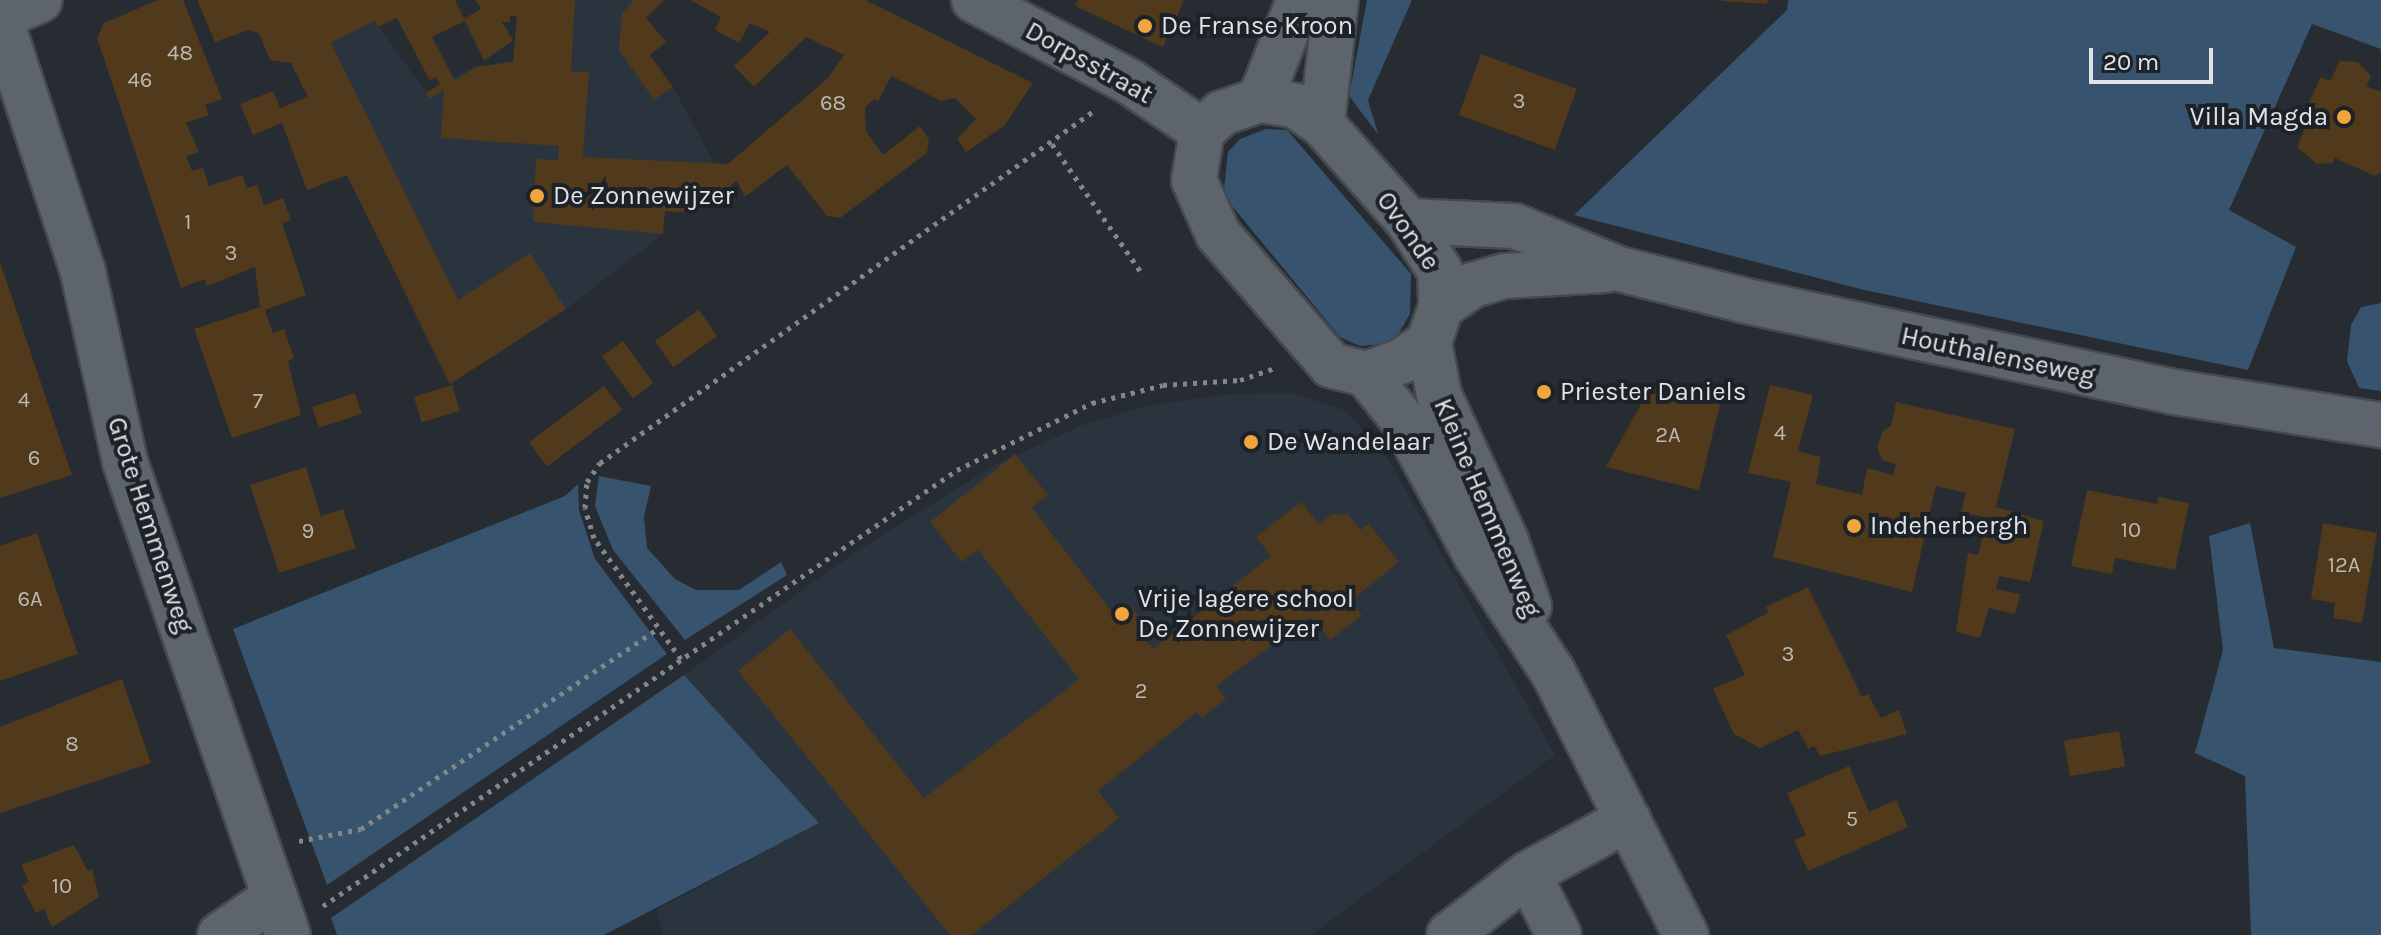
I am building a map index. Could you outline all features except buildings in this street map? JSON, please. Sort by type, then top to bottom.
[{"type":"street","points":[[0,18],[40,0]]},
{"type":"street","name":"Dorpsstraat","points":[[974,0],[1130,82],[1202,131]]},
{"type":"street","points":[[1299,0],[1260,100],[1222,113],[1202,131],[1194,180],[1218,234],[1308,343],[1331,365],[1366,374],[1402,361],[1435,324]]},
{"type":"street","points":[[1322,124],[1336,0]]},
{"type":"street","name":"Grote Hemmenweg","points":[[0,18],[83,272],[125,462],[283,922]]},
{"type":"street","name":"Ovonde","points":[[1260,100],[1296,106],[1322,124],[1408,221],[1440,271],[1435,324]]},
{"type":"street","name":"Houthalenseweg","points":[[1408,221],[1515,226],[1619,269],[2027,363],[2381,425]]},
{"type":"street","name":"Houthalenseweg","points":[[1435,324],[1473,285],[1505,276],[1619,269]]},
{"type":"street","name":"Kleine Hemmenweg","points":[[1435,324],[1439,395],[1506,541],[1553,672]]},
{"type":"street","name":"Kleine Hemmenweg","points":[[1366,374],[1403,420],[1476,555],[1553,672],[1686,935]]},
{"type":"street","points":[[1449,935],[1528,874],[1628,819]]},
{"type":"street","points":[[1528,874],[1559,935]]},
{"type":"street","points":[[220,935],[283,922]]},
{"type":"path","points":[[681,660],[594,538],[585,508],[587,482],[600,463],[1052,144],[1130,82]]},
{"type":"path","points":[[1052,144],[1143,275]]},
{"type":"path","points":[[283,922],[681,660],[945,478],[1092,403],[1163,385],[1240,380],[1277,367],[1308,343]]},
{"type":"path","points":[[260,854],[361,829],[659,628]]},
{"type":"shaded area","name":"De Zonnewijzer","points":[[518,0],[664,0],[633,33],[673,87],[714,163],[728,164],[737,181],[694,213],[665,211],[663,234],[566,309],[450,384],[291,63],[375,21],[430,98],[440,84],[475,67],[513,61]]},
{"type":"shaded area","points":[[1367,0],[1412,0],[1368,100],[1378,134],[1349,96]]},
{"type":"shaded area","points":[[1788,0],[2381,0],[2381,49],[2312,24],[2229,210],[2296,247],[2248,370],[1864,290],[1574,215],[1787,10]]},
{"type":"shaded area","points":[[1266,129],[1287,130],[1411,274],[1410,314],[1393,343],[1360,346],[1340,337],[1233,207],[1224,189],[1228,152],[1240,139]]},
{"type":"shaded area","points":[[2381,303],[2381,391],[2359,388],[2347,361],[2351,325],[2361,307]]},
{"type":"shaded area","name":"Vrije lagere school De Zonnewijzer","points":[[1292,393],[1346,411],[1388,459],[1555,755],[1311,935],[664,935],[656,910],[819,823],[684,675],[854,553],[998,463],[1083,425],[1146,406],[1231,394]]},
{"type":"shaded area","points":[[599,476],[651,486],[644,517],[647,548],[675,579],[696,590],[739,590],[781,562],[787,575],[685,640],[613,550],[595,506]]},
{"type":"shaded area","points":[[578,484],[579,510],[595,559],[667,654],[327,885],[233,629],[565,496]]},
{"type":"shaded area","points":[[2250,523],[2274,648],[2381,662],[2381,935],[2251,935],[2245,776],[2195,753],[2223,650],[2209,536]]},
{"type":"shaded area","points":[[684,675],[819,823],[604,935],[337,935],[331,918]]},
{"type":"place","name":"De Franse Kroon","points":[[1145,26]]},
{"type":"place","name":"Villa Magda","points":[[2344,117]]},
{"type":"place","name":"De Zonnewijzer","points":[[537,196]]},
{"type":"place","name":"Priester Daniels","points":[[1544,392]]},
{"type":"place","name":"De Wandelaar","points":[[1251,442]]},
{"type":"place","name":"Indeherbergh","points":[[1854,526]]},
{"type":"place","name":"Vrije lagere school De Zonnewijzer","points":[[1122,614]]}]
